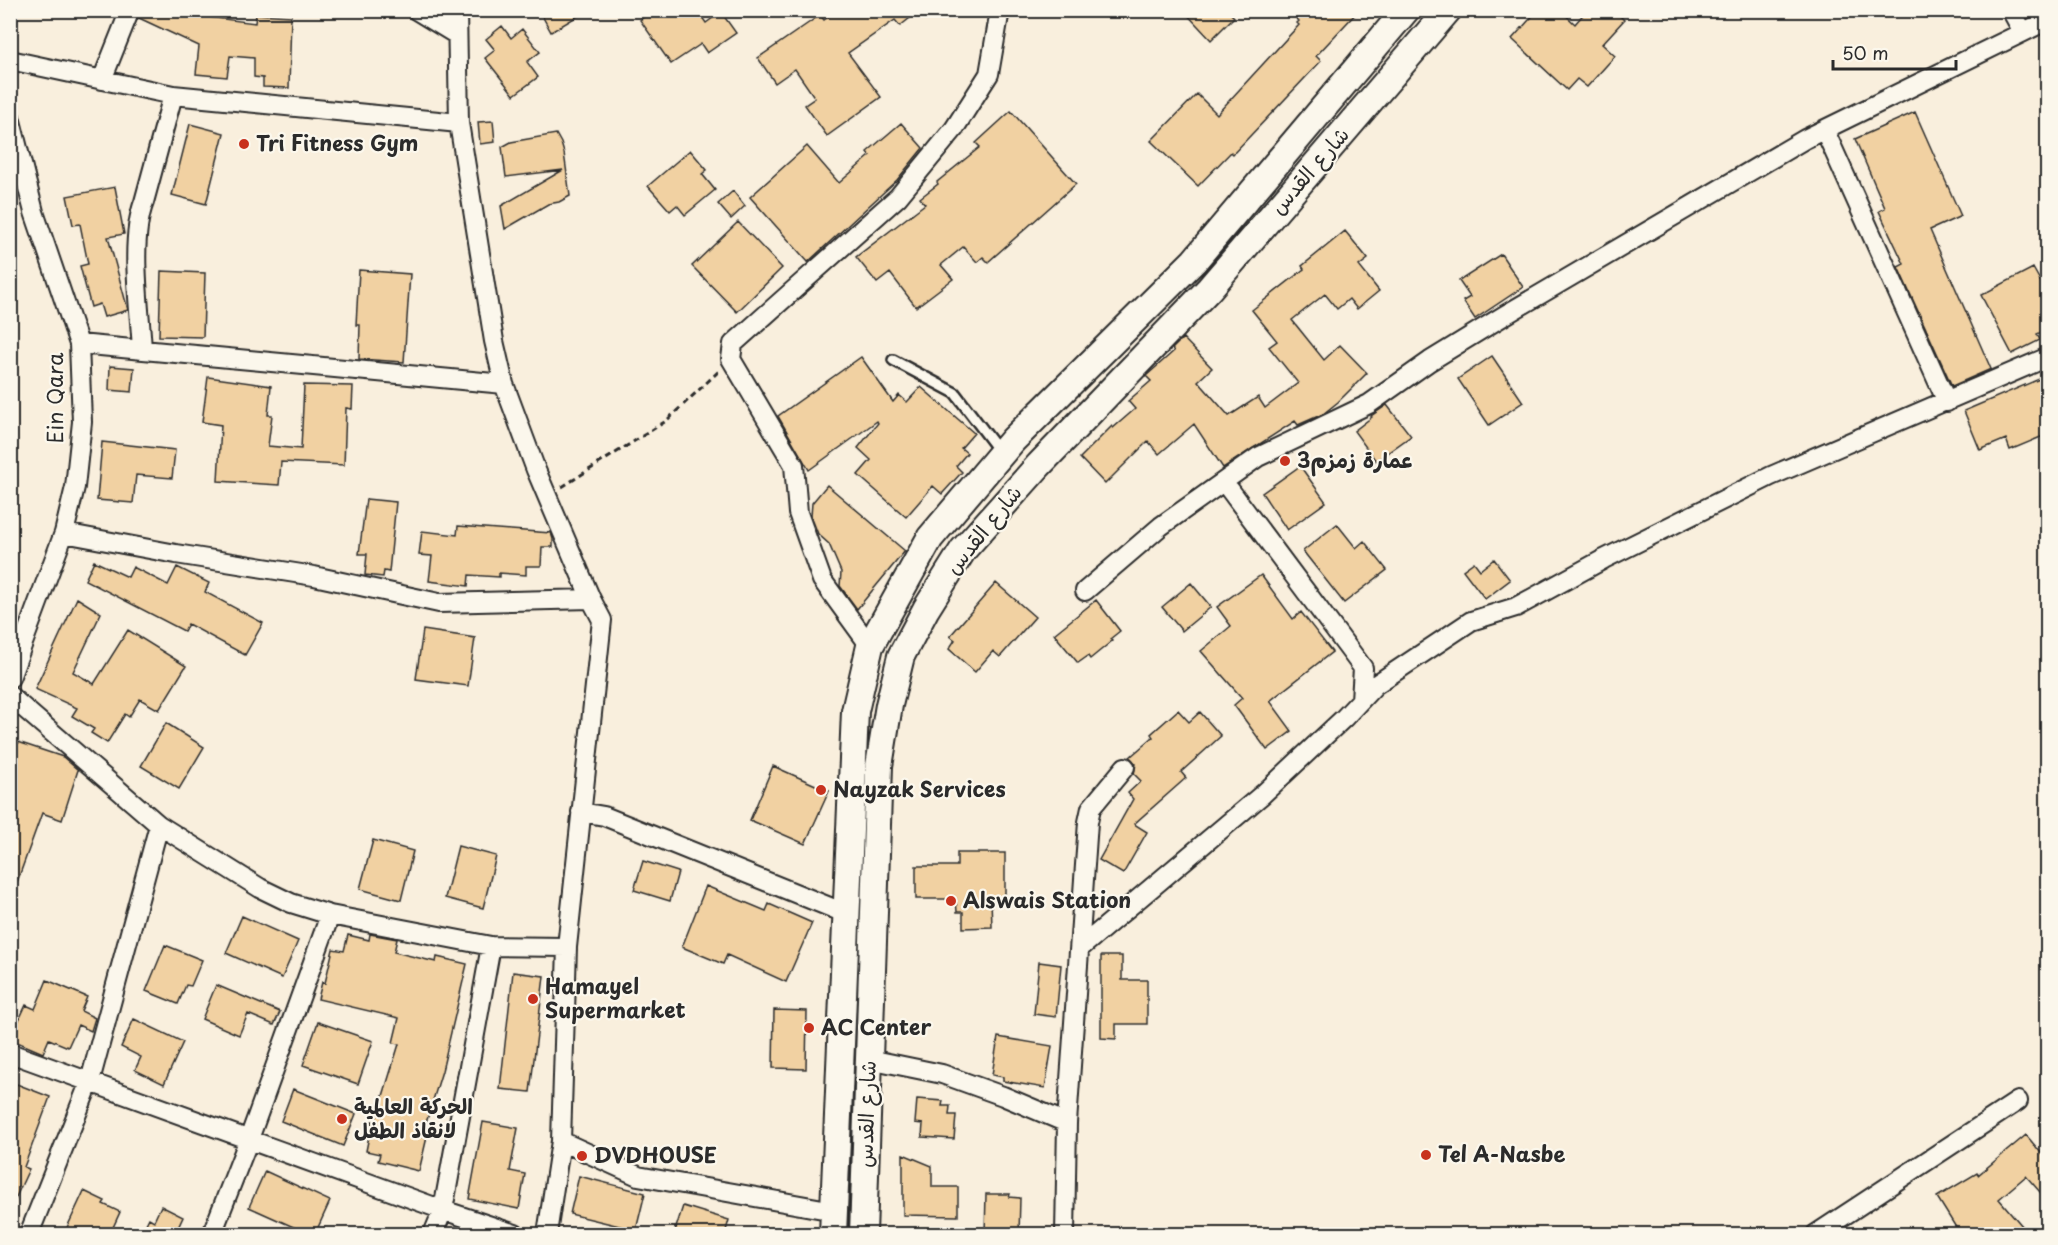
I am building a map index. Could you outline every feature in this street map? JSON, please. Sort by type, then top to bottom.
[{"type":"main road","name":"شارع القدس","points":[[833,1223],[855,711],[870,646],[930,538],[1002,453],[1194,261],[1406,10]]},
{"type":"main road","name":"شارع القدس","points":[[863,1226],[879,766],[889,705],[901,656],[926,609],[963,550],[1039,465],[1209,289],[1448,10]]},
{"type":"main road","points":[[1194,261],[1209,289]]},
{"type":"main road","points":[[833,1223],[863,1226]]},
{"type":"street","points":[[102,80],[130,10]]},
{"type":"street","points":[[416,10],[457,35]]},
{"type":"street","points":[[457,10],[459,123],[494,341],[504,384],[547,496],[602,620],[567,948],[561,1141],[547,1234]]},
{"type":"street","points":[[870,646],[822,580],[798,513],[794,465],[731,359],[733,344],[898,197],[954,129],[989,74],[1000,10]]},
{"type":"street","points":[[2011,10],[2023,32]]},
{"type":"street","points":[[1085,591],[1161,526],[1258,457],[1370,404],[1430,361],[1505,315],[1805,139],[2048,20]]},
{"type":"street","points":[[10,60],[173,95],[459,123]]},
{"type":"street","points":[[142,350],[137,256],[139,216],[173,95]]},
{"type":"street","name":"Ein Qara","points":[[10,117],[34,212],[79,344],[82,422],[75,486],[64,533],[10,678]]},
{"type":"street","points":[[1825,131],[1947,402]]},
{"type":"street","points":[[79,344],[504,384]]},
{"type":"street","points":[[1080,948],[1263,794],[1375,685],[1471,621],[1516,607],[1604,559],[1771,476],[2048,357]]},
{"type":"street","points":[[1224,482],[1363,668],[1361,700]]},
{"type":"street","points":[[64,533],[176,555],[314,576],[440,603],[591,598]]},
{"type":"street","points":[[10,696],[159,825],[260,888],[291,903],[330,915],[491,946],[567,948]]},
{"type":"street","points":[[1065,1234],[1067,1123],[1088,822],[1091,808],[1125,767]]},
{"type":"street","points":[[581,812],[604,816],[847,914]]},
{"type":"street","points":[[29,1234],[90,1081],[159,825]]},
{"type":"street","points":[[212,1234],[330,915]]},
{"type":"street","points":[[433,1234],[443,1210],[491,946]]},
{"type":"street","points":[[10,1053],[515,1234]]},
{"type":"street","points":[[869,1059],[942,1074],[1067,1123]]},
{"type":"street","points":[[1816,1234],[2018,1101]]},
{"type":"street","points":[[561,1141],[638,1176],[833,1223]]},
{"type":"lane","points":[[893,360],[955,393],[1002,453]]},
{"type":"path","points":[[547,496],[666,422],[731,359]]},
{"type":"building","points":[[141,10],[193,10],[191,15],[255,23],[256,14],[291,16],[289,88],[263,87],[263,78],[254,77],[254,58],[230,56],[227,77],[196,74],[199,46],[139,18]]},
{"type":"building","points":[[539,10],[588,10],[551,32]]},
{"type":"building","points":[[653,10],[697,10],[706,23],[721,12],[736,33],[707,53],[701,44],[671,64],[640,20]]},
{"type":"building","points":[[838,10],[920,10],[900,26],[895,20],[848,53],[881,97],[827,136],[805,105],[815,98],[795,69],[775,83],[758,58],[820,15],[824,20]]},
{"type":"building","points":[[1183,10],[1227,10],[1234,17],[1211,40]]},
{"type":"building","points":[[1287,10],[1359,10],[1316,56],[1321,61],[1233,154],[1231,152],[1198,186],[1151,141],[1197,94],[1217,114],[1299,25],[1297,23],[1299,21]]},
{"type":"building","points":[[1538,10],[1560,10],[1575,24],[1587,10],[1614,10],[1624,20],[1602,44],[1615,56],[1587,87],[1577,79],[1567,90],[1512,39]]},
{"type":"building","points":[[502,26],[511,38],[522,29],[540,52],[527,62],[538,77],[514,95],[485,58],[495,50],[486,39]]},
{"type":"building","points":[[1011,111],[1076,184],[988,262],[983,257],[977,262],[963,247],[941,265],[953,279],[916,307],[890,273],[877,283],[856,257],[925,204],[920,198],[980,147],[976,143]]},
{"type":"building","points":[[1915,112],[1961,216],[1930,230],[1991,369],[1952,386],[1898,267],[1904,264],[1879,211],[1885,208],[1855,139]]},
{"type":"building","points":[[493,121],[495,142],[480,144],[478,122]]},
{"type":"building","points":[[901,123],[923,148],[897,180],[808,262],[750,197],[807,146],[839,183],[870,156],[867,152]]},
{"type":"building","points":[[190,124],[224,133],[206,204],[172,195]]},
{"type":"building","points":[[556,134],[564,153],[570,196],[559,202],[548,204],[505,229],[501,206],[563,170],[506,177],[502,147],[511,142]]},
{"type":"building","points":[[690,150],[707,170],[702,174],[715,190],[685,215],[677,205],[670,211],[648,186]]},
{"type":"building","points":[[115,187],[124,234],[108,237],[128,310],[104,317],[100,304],[91,307],[80,266],[88,264],[80,224],[73,225],[67,196]]},
{"type":"building","points":[[733,191],[745,206],[731,219],[718,204]]},
{"type":"building","points":[[738,222],[782,268],[737,312],[692,266]]},
{"type":"building","points":[[1345,231],[1368,259],[1359,266],[1379,291],[1357,309],[1349,299],[1337,309],[1325,294],[1292,320],[1324,360],[1340,345],[1367,373],[1338,402],[1323,414],[1298,425],[1295,421],[1223,468],[1194,424],[1159,454],[1148,441],[1105,484],[1080,458],[1112,426],[1113,428],[1135,409],[1128,401],[1151,381],[1146,376],[1174,351],[1172,349],[1183,338],[1212,368],[1198,381],[1229,416],[1258,397],[1265,408],[1298,383],[1269,347],[1277,341],[1252,310],[1304,269],[1302,266]]},
{"type":"building","points":[[1501,254],[1523,287],[1475,319],[1463,301],[1470,297],[1459,281]]},
{"type":"building","points":[[2033,268],[2048,295],[2048,329],[2037,334],[2040,340],[2012,354],[1981,295]]},
{"type":"building","points":[[359,270],[410,274],[404,362],[359,359],[360,325],[356,325]]},
{"type":"building","points":[[161,271],[205,273],[203,337],[159,336]]},
{"type":"building","points":[[1492,356],[1523,402],[1489,425],[1458,379]]},
{"type":"building","points":[[861,357],[893,402],[899,395],[907,402],[921,387],[974,433],[961,448],[967,453],[956,466],[962,472],[942,494],[933,486],[906,517],[858,475],[871,460],[858,448],[878,423],[877,421],[809,470],[778,416]]},
{"type":"building","points":[[110,366],[134,368],[132,392],[109,390]]},
{"type":"building","points":[[208,377],[271,386],[268,415],[272,415],[268,446],[301,449],[304,385],[353,386],[352,409],[346,408],[344,465],[281,462],[279,485],[218,481],[221,425],[202,422]]},
{"type":"building","points":[[2044,377],[2048,384],[2048,434],[2010,450],[2006,439],[1980,450],[1964,411]]},
{"type":"building","points":[[1387,405],[1411,436],[1376,461],[1354,431]]},
{"type":"building","points":[[102,442],[175,450],[172,478],[136,475],[133,503],[97,500]]},
{"type":"building","points":[[1300,466],[1326,502],[1287,530],[1262,493]]},
{"type":"building","points":[[827,485],[905,551],[857,609],[840,586],[841,572],[829,544],[818,534],[811,516],[812,503]]},
{"type":"building","points":[[366,499],[396,502],[389,572],[384,571],[383,577],[365,575],[367,554],[359,554]]},
{"type":"building","points":[[1337,524],[1356,548],[1364,541],[1387,570],[1344,603],[1303,551]]},
{"type":"building","points":[[458,526],[551,533],[553,547],[542,547],[541,566],[526,566],[526,575],[499,573],[499,577],[469,575],[468,586],[429,581],[432,556],[419,555],[422,531],[457,535]]},
{"type":"building","points":[[1494,559],[1510,580],[1485,599],[1463,570],[1474,562],[1480,570]]},
{"type":"building","points":[[94,561],[128,577],[133,567],[168,585],[177,567],[209,583],[205,592],[263,623],[245,655],[188,624],[184,631],[85,580]]},
{"type":"building","points":[[1261,575],[1293,619],[1301,612],[1332,652],[1270,701],[1292,731],[1267,750],[1234,705],[1242,698],[1201,651],[1231,626],[1217,607]]},
{"type":"building","points":[[996,583],[1035,617],[1000,657],[993,651],[975,672],[949,649],[955,640],[950,636]]},
{"type":"building","points":[[1191,583],[1211,607],[1182,631],[1162,607]]},
{"type":"building","points":[[77,598],[101,613],[73,672],[94,684],[128,630],[186,666],[159,710],[140,699],[129,717],[125,714],[107,743],[91,733],[94,729],[72,716],[77,708],[35,689]]},
{"type":"building","points":[[1096,600],[1120,631],[1110,639],[1112,641],[1090,659],[1088,656],[1078,663],[1054,634]]},
{"type":"building","points":[[423,630],[475,638],[468,686],[416,679]]},
{"type":"building","points":[[1178,710],[1189,722],[1200,712],[1221,736],[1181,772],[1186,778],[1134,824],[1147,832],[1123,874],[1099,860],[1133,799],[1128,793],[1141,781],[1134,774],[1136,764],[1130,757],[1153,737],[1151,734]]},
{"type":"building","points":[[166,723],[204,747],[179,789],[141,766]]},
{"type":"building","points":[[18,742],[63,757],[78,770],[62,820],[42,813],[12,896],[10,895],[10,766]]},
{"type":"building","points":[[773,766],[829,791],[805,844],[750,820]]},
{"type":"building","points":[[373,840],[413,851],[401,900],[360,889]]},
{"type":"building","points":[[458,846],[496,856],[483,908],[445,898]]},
{"type":"building","points":[[957,853],[1005,853],[1005,900],[991,900],[992,927],[963,928],[963,912],[957,912],[956,899],[916,899],[916,866],[957,866]]},
{"type":"building","points":[[643,861],[678,872],[670,901],[634,890]]},
{"type":"building","points":[[706,886],[766,911],[769,904],[812,923],[786,982],[727,955],[723,964],[682,947]]},
{"type":"building","points":[[242,916],[298,941],[282,978],[226,953]]},
{"type":"building","points":[[370,934],[397,939],[394,952],[436,962],[437,957],[467,964],[442,1071],[422,1136],[427,1137],[419,1171],[378,1161],[380,1154],[366,1151],[372,1121],[375,1122],[399,1044],[393,1043],[399,1018],[318,999],[322,982],[325,983],[333,949],[344,951],[348,935],[369,940]]},
{"type":"building","points":[[165,945],[202,960],[191,986],[186,985],[178,1004],[146,991]]},
{"type":"building","points":[[1101,956],[1122,956],[1122,980],[1147,980],[1147,1024],[1116,1024],[1116,1039],[1101,1038]]},
{"type":"building","points":[[1039,962],[1061,965],[1056,1017],[1034,1014]]},
{"type":"building","points":[[513,972],[544,976],[530,1092],[500,1089]]},
{"type":"building","points":[[47,980],[87,997],[81,1011],[95,1018],[91,1031],[78,1025],[68,1047],[49,1039],[43,1053],[10,1039],[26,1005],[35,1009]]},
{"type":"building","points":[[216,985],[280,1012],[274,1025],[248,1014],[239,1035],[202,1019]]},
{"type":"building","points":[[774,1010],[807,1011],[806,1069],[773,1068]]},
{"type":"building","points":[[134,1019],[183,1042],[164,1084],[135,1070],[141,1057],[121,1047]]},
{"type":"building","points":[[318,1022],[373,1041],[358,1084],[303,1065]]},
{"type":"building","points":[[998,1037],[1052,1046],[1045,1088],[1003,1081],[1003,1077],[992,1075]]},
{"type":"building","points":[[14,1083],[50,1097],[24,1167],[29,1169],[10,1210],[10,1092]]},
{"type":"building","points":[[293,1089],[356,1114],[343,1146],[281,1121]]},
{"type":"building","points":[[917,1099],[943,1101],[942,1106],[950,1106],[949,1115],[956,1115],[954,1139],[922,1137],[923,1124],[915,1123]]},
{"type":"building","points":[[483,1122],[518,1128],[510,1171],[525,1174],[519,1209],[469,1199]]},
{"type":"building","points":[[2026,1135],[2048,1161],[2048,1201],[2026,1176],[1999,1199],[2029,1234],[1960,1234],[1937,1197],[1977,1173],[1978,1175]]},
{"type":"building","points":[[903,1154],[932,1166],[932,1187],[958,1187],[958,1216],[903,1215]]},
{"type":"building","points":[[265,1171],[330,1201],[315,1234],[309,1234],[249,1207]]},
{"type":"building","points":[[579,1176],[645,1193],[636,1230],[570,1214]]},
{"type":"building","points":[[84,1191],[105,1201],[103,1204],[120,1212],[110,1234],[64,1234]]},
{"type":"building","points":[[986,1194],[1010,1194],[1009,1197],[1020,1198],[1019,1234],[985,1234]]},
{"type":"building","points":[[161,1206],[183,1217],[176,1232],[181,1234],[141,1234],[149,1218],[154,1221]]},
{"type":"building","points":[[683,1206],[729,1220],[725,1234],[674,1234]]},
{"type":"place","name":"Tri Fitness Gym","points":[[244,144]]},
{"type":"place","name":"عمارة زمزم3","points":[[1285,461]]},
{"type":"place","name":"Nayzak Services","points":[[821,790]]},
{"type":"place","name":"Alswais Station","points":[[951,901]]},
{"type":"place","name":"Hamayel Supermarket","points":[[533,999]]},
{"type":"place","name":"AC Center","points":[[809,1028]]},
{"type":"place","name":"الحركة العالمية لانقاذ الطفل","points":[[342,1119]]},
{"type":"place","name":"Tel A-Nasbe","points":[[1426,1155]]},
{"type":"place","name":"DVDHOUSE","points":[[582,1156]]}]
